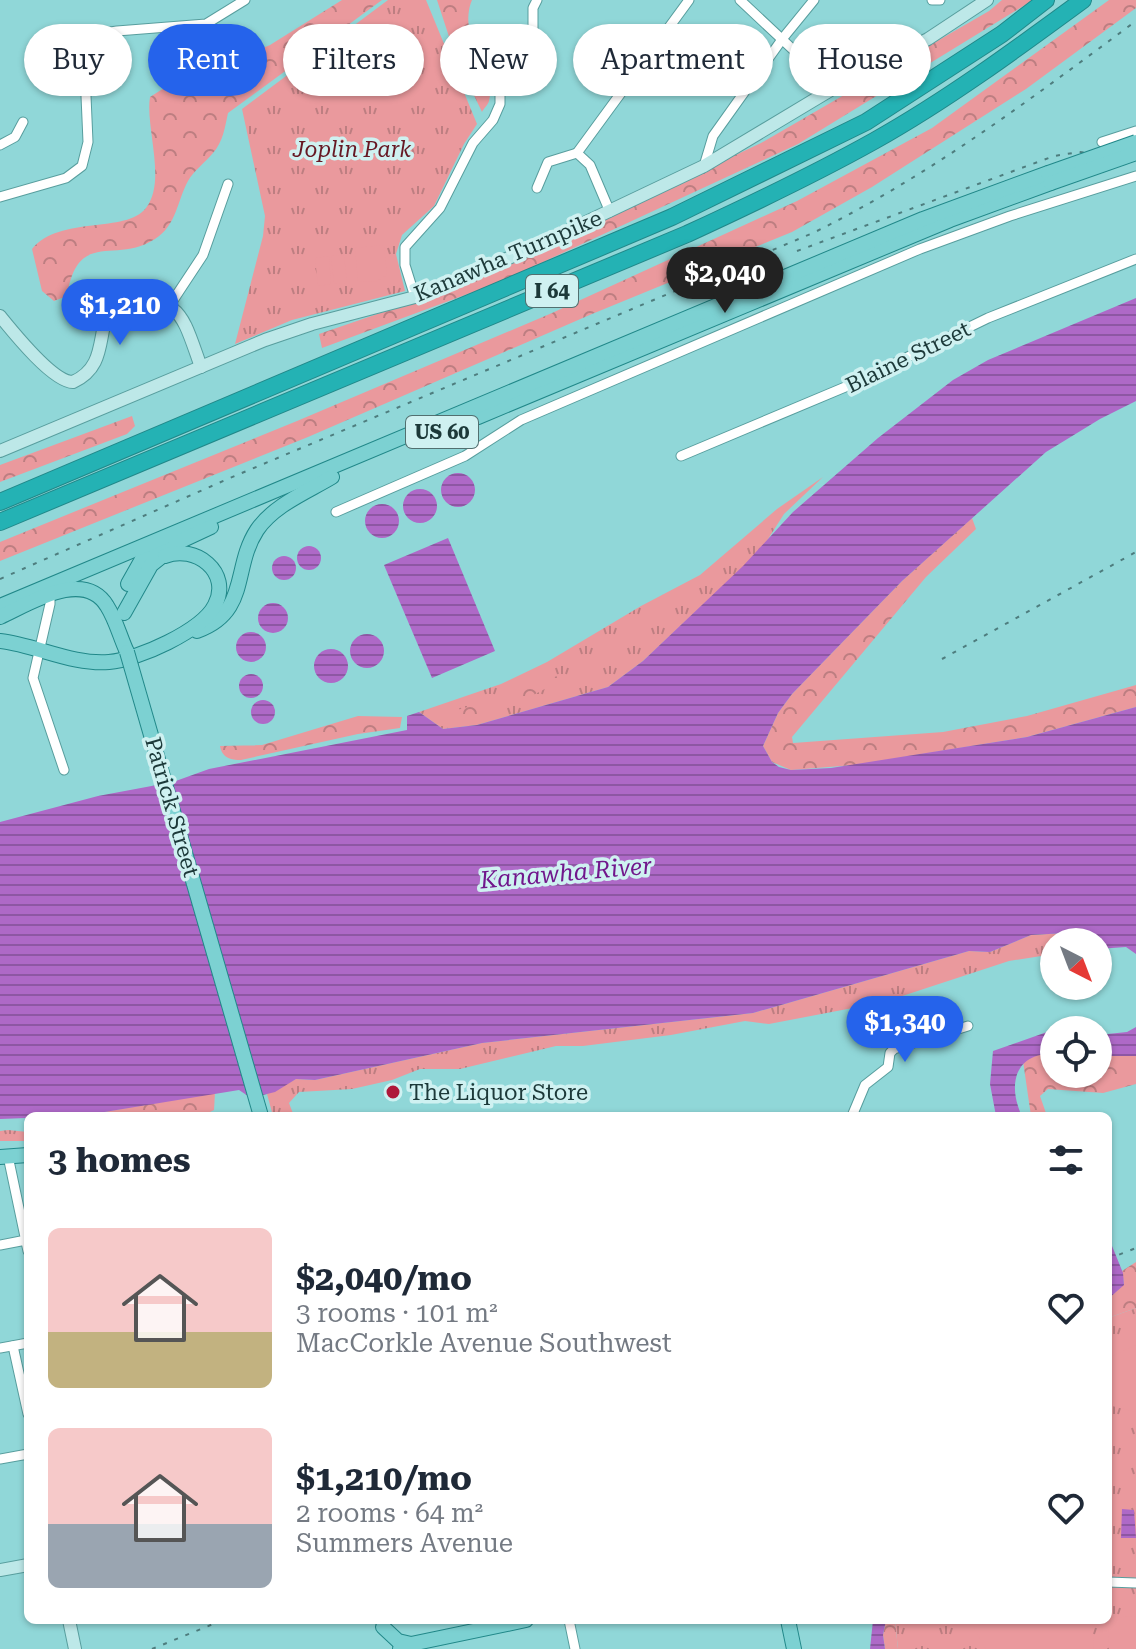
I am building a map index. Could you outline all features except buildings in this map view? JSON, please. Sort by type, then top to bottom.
[{"type":"highway","name":"I 64","points":[[0,502],[672,217],[866,122],[1002,34],[1046,0]]},
{"type":"highway","name":"I 64","points":[[0,522],[644,253],[784,189],[876,140],[949,95],[1083,0]]},
{"type":"main road","name":"Kanawha Turnpike","points":[[931,37],[987,0]]},
{"type":"main road","name":"Kanawha Turnpike","points":[[0,451],[290,331],[415,297],[523,252],[704,166],[821,96]]},
{"type":"main road","name":"US 60","points":[[120,617],[151,565],[181,541],[1136,142]]},
{"type":"main road","name":"US 60","points":[[194,525],[923,219],[1136,153]]},
{"type":"main road","points":[[0,316],[19,339],[63,380],[73,382],[83,376],[98,355],[108,312],[114,305],[151,302],[170,305],[186,324],[201,367]]},
{"type":"main road","points":[[0,641],[77,659],[109,662],[136,656],[201,630],[220,618],[233,603],[249,546],[262,524],[288,503],[332,477]]},
{"type":"main road","points":[[0,617],[50,590],[194,525]]},
{"type":"main road","name":"Patrick Street","points":[[194,525],[163,541],[141,561],[123,598],[120,617],[127,652],[260,1112]]},
{"type":"main road","points":[[151,565],[173,553],[195,555],[208,563],[219,582],[219,593],[212,610],[173,639]]},
{"type":"main road","points":[[0,606],[50,590],[72,589],[90,592],[120,617]]},
{"type":"main road","points":[[0,632],[16,643]]},
{"type":"main road","points":[[4,1157],[24,1155]]},
{"type":"main road","points":[[0,1570],[24,1566]]},
{"type":"main road","points":[[70,1624],[75,1649]]},
{"type":"main road","points":[[382,1624],[406,1646],[508,1624]]},
{"type":"main road","points":[[382,1624],[386,1649]]},
{"type":"main road","points":[[789,1624],[794,1649]]},
{"type":"street","points":[[0,197],[66,178],[82,166],[88,142],[84,50],[91,35],[206,24],[245,0]]},
{"type":"street","points":[[415,297],[405,265],[405,247],[440,208],[473,143],[493,120],[500,104],[504,71],[528,43],[537,0]]},
{"type":"street","points":[[537,188],[548,162],[577,153],[689,0]]},
{"type":"street","points":[[740,0],[789,44]]},
{"type":"street","points":[[704,166],[713,136],[814,0]]},
{"type":"street","points":[[932,0],[940,0]]},
{"type":"street","points":[[0,145],[15,137],[23,122]]},
{"type":"street","points":[[1102,142],[1136,131]]},
{"type":"street","points":[[577,153],[590,165],[610,212]]},
{"type":"street","points":[[336,512],[465,456],[521,420],[920,249],[1010,216],[1136,176]]},
{"type":"street","points":[[170,305],[203,255],[228,184]]},
{"type":"street","name":"Blaine Street","points":[[681,456],[850,385],[988,318],[1136,259]]},
{"type":"street","points":[[50,590],[33,686],[64,770]]},
{"type":"street","points":[[854,1112],[865,1085],[888,1067],[890,1053],[894,1049],[968,1026]]},
{"type":"street","points":[[4,1157],[24,1232]]},
{"type":"street","points":[[0,1245],[24,1240]]},
{"type":"street","points":[[0,1348],[24,1344]]},
{"type":"street","points":[[13,1346],[24,1396]]},
{"type":"street","points":[[0,1459],[24,1455]]},
{"type":"street","points":[[1112,1582],[1136,1583]]},
{"type":"street","points":[[570,1624],[575,1649]]},
{"type":"green space","points":[[342,0],[382,0],[349,24],[304,24]]},
{"type":"green space","name":"Joplin Park","points":[[388,0],[426,0],[440,34],[440,96],[465,96],[477,124],[434,206],[402,235],[396,254],[405,291],[292,320],[235,344],[263,236],[265,216],[242,109],[259,96],[267,96],[267,90],[283,78],[283,96],[424,96],[424,24],[356,24]]},
{"type":"green space","points":[[437,0],[472,0],[469,24],[445,24]]},
{"type":"green space","points":[[1002,0],[1033,0],[931,63],[931,45],[989,11]]},
{"type":"green space","points":[[1109,0],[1136,0],[1136,8],[1026,89],[872,187],[792,232],[592,314],[308,437],[0,561],[0,542],[552,313],[797,201],[932,128]]},
{"type":"green space","points":[[283,37],[283,73],[267,84],[267,46]]},
{"type":"green space","points":[[251,96],[228,113],[219,144],[190,177],[168,227],[155,239],[140,246],[89,255],[72,275],[67,296],[54,301],[42,291],[32,249],[59,232],[137,216],[152,197],[155,169],[150,97]]},
{"type":"green space","points":[[474,96],[489,96],[482,112]]},
{"type":"green space","points":[[842,96],[876,96],[798,144],[500,282],[322,348],[319,334],[459,286],[761,143]]},
{"type":"green space","points":[[384,245],[387,275],[377,281],[358,282],[355,248]]},
{"type":"green space","points":[[344,255],[347,283],[334,284],[331,256]]},
{"type":"green space","points":[[329,256],[331,284],[318,286],[315,258]]},
{"type":"green space","points":[[132,416],[135,426],[127,434],[0,482],[0,465]]},
{"type":"green space","points":[[823,477],[784,514],[761,550],[643,661],[608,687],[477,725],[443,729],[419,712],[501,684],[547,662],[700,575],[777,509]]},
{"type":"green space","points":[[972,518],[976,529],[926,577],[792,737],[793,743],[943,732],[1027,716],[1136,685],[1136,707],[1027,737],[854,765],[791,770],[772,762],[763,746],[778,713],[792,694],[902,581]]},
{"type":"green space","points":[[557,676],[557,682],[485,716],[456,722],[444,720],[442,715],[512,694]]},
{"type":"green space","points":[[358,716],[402,717],[400,728],[358,734],[241,760],[228,758],[220,746],[262,745]]},
{"type":"green space","points":[[1040,934],[1040,956],[1009,961],[884,1002],[769,1024],[745,1021],[671,1035],[583,1046],[556,1046],[460,1069],[420,1069],[392,1080],[352,1089],[299,1092],[289,1103],[292,1112],[272,1112],[267,1094],[296,1079],[315,1080],[482,1043],[753,1013],[969,951],[990,952],[1031,935]]},
{"type":"green space","points":[[1032,1055],[1040,1055],[1040,1088],[1112,1088],[1112,1056],[1136,1056],[1136,1084],[1103,1093],[1048,1089],[1040,1096],[1046,1112],[1030,1112],[1023,1061]]},
{"type":"green space","points":[[215,1093],[214,1110],[210,1112],[103,1112]]},
{"type":"green space","points":[[0,1131],[24,1132],[24,1141],[0,1141]]},
{"type":"green space","points":[[1136,1262],[1136,1308],[1112,1317],[1112,1295],[1124,1284],[1122,1271]]},
{"type":"green space","points":[[1136,1308],[1136,1649],[898,1649],[895,1624],[1112,1624],[1112,1317]]},
{"type":"green space","points":[[1136,1345],[1136,1412],[1112,1406],[1112,1356]]},
{"type":"green space","points":[[1136,1616],[1136,1649],[1109,1649],[1108,1624],[1112,1624],[1112,1618]]},
{"type":"green space","points":[[885,1624],[895,1624],[898,1649],[885,1649]]},
{"type":"green space","points":[[985,1624],[1092,1624],[1094,1649],[986,1649],[973,1627]]},
{"type":"water","name":"Kanawha River","points":[[1136,298],[1136,401],[1046,452],[902,581],[792,694],[778,713],[763,746],[772,762],[779,767],[791,770],[831,768],[1027,737],[1136,707],[1136,954],[1126,947],[1112,948],[1112,928],[1040,928],[1040,934],[1031,935],[990,952],[969,951],[753,1013],[482,1043],[315,1080],[296,1079],[275,1092],[251,1098],[239,1090],[104,1112],[24,1112],[24,1118],[0,1119],[0,822],[98,796],[173,782],[209,769],[407,730],[407,716],[419,712],[443,729],[477,725],[608,687],[643,661],[743,566],[793,512],[878,438],[953,380],[988,360]]},
{"type":"water","points":[[458,473],[470,478],[475,490],[470,502],[458,507],[446,502],[441,490],[446,478]]},
{"type":"water","points":[[420,489],[432,494],[437,506],[432,518],[420,523],[408,518],[403,506],[408,494]]},
{"type":"water","points":[[382,504],[394,509],[399,521],[394,533],[382,538],[370,533],[365,521],[370,509]]},
{"type":"water","points":[[448,538],[495,651],[432,678],[384,565]]},
{"type":"water","points":[[309,546],[317,550],[321,558],[317,566],[309,570],[301,566],[297,558],[301,550]]},
{"type":"water","points":[[284,556],[292,560],[296,568],[292,576],[284,580],[276,576],[272,568],[276,560]]},
{"type":"water","points":[[273,603],[284,607],[288,618],[284,629],[273,633],[262,629],[258,618],[262,607]]},
{"type":"water","points":[[251,632],[262,636],[266,647],[262,658],[251,662],[240,658],[236,647],[240,636]]},
{"type":"water","points":[[367,634],[379,639],[384,651],[379,663],[367,668],[355,663],[350,651],[355,639]]},
{"type":"water","points":[[331,649],[343,654],[348,666],[343,678],[331,683],[319,678],[314,666],[319,654]]},
{"type":"water","points":[[251,674],[259,678],[263,686],[259,694],[251,698],[243,694],[239,686],[243,678]]},
{"type":"water","points":[[263,700],[271,704],[275,712],[271,720],[263,724],[255,720],[251,712],[255,704]]},
{"type":"water","points":[[1136,1027],[1136,1056],[1112,1056],[1112,1034],[1127,1032]]},
{"type":"water","points":[[1040,1034],[1040,1055],[1030,1058],[1023,1065],[1015,1082],[1020,1112],[995,1112],[990,1084],[993,1051]]},
{"type":"water","points":[[1112,1246],[1123,1273],[1124,1285],[1112,1296]]},
{"type":"water","points":[[1122,1509],[1134,1510],[1136,1538],[1121,1538]]},
{"type":"water","points":[[873,1624],[885,1624],[885,1649],[870,1649]]},
{"type":"railway","points":[[0,579],[230,478],[813,233],[940,160],[1019,107],[1136,21]]},
{"type":"railway","points":[[797,251],[1054,156],[1079,152],[1136,158]]},
{"type":"railway","points":[[942,659],[1136,552]]},
{"type":"railway","points":[[1112,1257],[1136,1248]]},
{"type":"railway","points":[[152,1649],[213,1624]]},
{"type":"place","name":"The Liquor Store","points":[[393,1092]]}]
